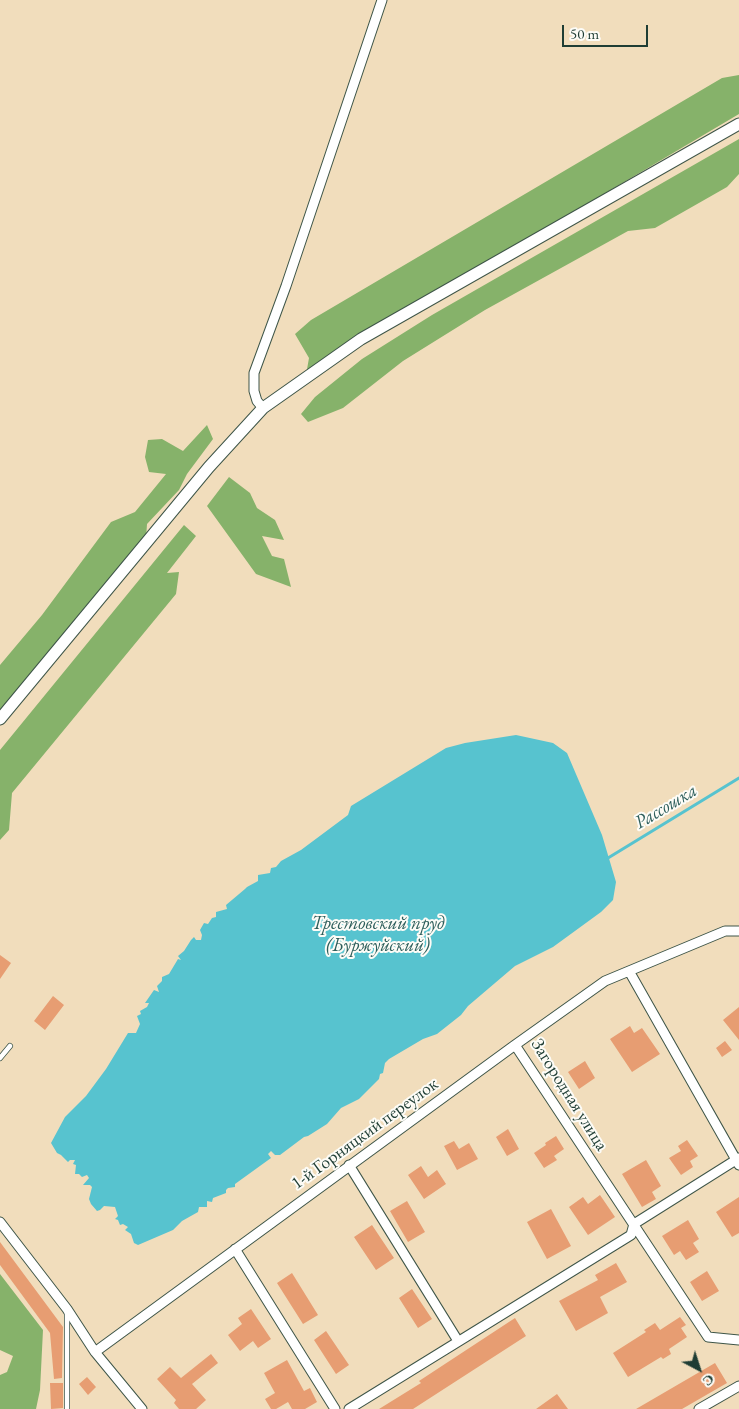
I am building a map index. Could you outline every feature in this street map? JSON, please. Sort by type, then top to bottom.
[{"type":"street","points":[[263,408],[257,401],[254,391],[254,373],[286,286],[382,0]]},
{"type":"street","points":[[0,720],[209,467],[263,408],[360,339],[739,124]]},
{"type":"street","name":"Загородная улица","points":[[739,931],[725,931],[605,981],[515,1045],[708,1337],[739,1340]]},
{"type":"street","points":[[349,1409],[631,1235],[634,1224],[738,1161],[629,971]]},
{"type":"street","name":"1-й Горняцкий переулок","points":[[95,1352],[515,1045]]},
{"type":"street","points":[[349,1165],[458,1341]]},
{"type":"street","points":[[0,1222],[67,1309],[95,1352],[142,1409]]},
{"type":"street","points":[[235,1249],[336,1409]]},
{"type":"street","points":[[700,1409],[739,1386]]},
{"type":"lane","points":[[0,1058],[10,1046]]},
{"type":"lane","points":[[67,1309],[67,1409]]},
{"type":"green space","points":[[739,75],[739,114],[347,346],[306,375],[309,358],[295,334],[311,320],[722,78]]},
{"type":"green space","points":[[739,139],[739,174],[727,187],[655,228],[628,231],[485,310],[403,361],[343,408],[308,422],[301,414],[315,397],[362,359],[432,315]]},
{"type":"green space","points":[[207,425],[213,439],[187,474],[179,490],[147,524],[146,539],[0,715],[0,665],[42,615],[111,522],[135,512],[166,474],[149,472],[145,457],[148,440],[162,439],[183,451]]},
{"type":"green space","points":[[229,477],[250,493],[257,508],[275,520],[284,540],[262,536],[272,556],[284,559],[291,587],[256,574],[207,506]]},
{"type":"green space","points":[[184,525],[196,536],[167,573],[179,572],[176,594],[12,793],[9,830],[0,840],[0,750]]},
{"type":"green space","points":[[0,1274],[43,1330],[40,1390],[36,1409],[0,1409],[0,1375],[7,1372],[13,1356],[0,1350]]},
{"type":"water","name":"Трестовский пруд (Буржуйский)","points":[[516,735],[553,743],[567,753],[602,835],[616,882],[613,900],[601,912],[553,947],[515,966],[437,1034],[423,1039],[389,1059],[385,1063],[383,1073],[380,1074],[379,1079],[359,1099],[341,1108],[327,1124],[304,1137],[280,1155],[275,1155],[271,1151],[268,1154],[271,1158],[235,1184],[235,1187],[228,1188],[226,1193],[213,1198],[212,1202],[207,1201],[207,1207],[199,1207],[198,1212],[182,1221],[173,1230],[138,1245],[134,1243],[131,1234],[125,1230],[128,1227],[123,1224],[120,1225],[118,1220],[115,1219],[118,1216],[115,1207],[104,1206],[97,1211],[89,1199],[92,1187],[90,1185],[83,1185],[89,1178],[87,1175],[82,1177],[79,1174],[75,1174],[76,1165],[73,1164],[75,1160],[68,1162],[57,1153],[51,1143],[65,1117],[86,1096],[106,1069],[128,1033],[136,1033],[140,1024],[137,1016],[141,1014],[140,1011],[147,1007],[149,1003],[145,1003],[154,990],[159,992],[157,986],[162,981],[162,977],[169,974],[178,959],[181,960],[178,956],[194,937],[196,940],[201,940],[200,930],[204,923],[208,924],[212,918],[216,917],[216,912],[227,909],[226,905],[247,887],[258,881],[258,875],[270,873],[271,868],[276,867],[281,861],[301,850],[348,815],[351,806],[446,748]]},
{"type":"building","points":[[0,955],[11,963],[0,979]]},
{"type":"building","points":[[53,996],[64,1005],[45,1030],[34,1021]]},
{"type":"building","points":[[739,1007],[739,1040],[723,1020]]},
{"type":"building","points":[[630,1026],[634,1033],[642,1028],[660,1054],[632,1072],[610,1039]]},
{"type":"building","points":[[725,1041],[732,1050],[722,1057],[716,1048]]},
{"type":"building","points":[[585,1061],[595,1078],[579,1089],[568,1072]]},
{"type":"building","points":[[508,1129],[519,1149],[507,1156],[496,1137]]},
{"type":"building","points":[[556,1136],[564,1149],[554,1156],[557,1160],[544,1168],[534,1153]]},
{"type":"building","points":[[687,1140],[698,1156],[690,1161],[693,1167],[681,1175],[669,1158],[681,1151],[678,1146]]},
{"type":"building","points":[[454,1141],[459,1149],[469,1143],[478,1159],[457,1170],[444,1146]]},
{"type":"building","points":[[646,1160],[661,1186],[652,1192],[656,1199],[642,1207],[622,1174]]},
{"type":"building","points":[[421,1166],[428,1177],[437,1170],[446,1184],[424,1199],[408,1175]]},
{"type":"building","points":[[600,1195],[615,1217],[588,1235],[569,1207],[583,1197],[588,1204]]},
{"type":"building","points":[[739,1197],[739,1233],[732,1237],[716,1212]]},
{"type":"building","points":[[407,1201],[425,1232],[408,1242],[390,1211]]},
{"type":"building","points":[[551,1209],[571,1246],[547,1259],[527,1222]]},
{"type":"building","points":[[688,1220],[699,1239],[693,1243],[699,1252],[686,1260],[680,1251],[674,1255],[662,1236]]},
{"type":"building","points":[[372,1225],[394,1258],[376,1270],[354,1237]]},
{"type":"building","points":[[0,1242],[63,1327],[62,1378],[54,1379],[50,1333],[0,1265]]},
{"type":"building","points":[[616,1263],[627,1282],[600,1297],[608,1313],[576,1331],[559,1301],[598,1280],[595,1275]]},
{"type":"building","points":[[707,1271],[719,1291],[702,1301],[690,1282]]},
{"type":"building","points":[[292,1273],[318,1315],[303,1324],[277,1283]]},
{"type":"building","points":[[412,1289],[432,1319],[418,1328],[399,1298]]},
{"type":"building","points":[[251,1309],[271,1339],[258,1348],[253,1341],[240,1351],[228,1335],[242,1324],[238,1318]]},
{"type":"building","points":[[680,1317],[686,1325],[681,1328],[687,1337],[669,1349],[671,1354],[663,1359],[661,1357],[628,1377],[613,1353],[646,1332],[644,1330],[655,1323],[660,1330]]},
{"type":"building","points":[[515,1318],[526,1336],[413,1409],[379,1409],[421,1383],[419,1381]]},
{"type":"building","points":[[326,1331],[349,1365],[336,1374],[314,1340]]},
{"type":"building","points":[[211,1354],[218,1363],[192,1384],[206,1400],[196,1409],[179,1409],[174,1403],[176,1400],[157,1379],[170,1367],[181,1378]]},
{"type":"building","points":[[287,1360],[304,1391],[310,1388],[317,1402],[305,1409],[292,1409],[288,1402],[276,1409],[271,1409],[265,1399],[275,1393],[264,1373]]},
{"type":"building","points":[[715,1363],[727,1383],[682,1409],[636,1409]]},
{"type":"building","points":[[87,1377],[96,1387],[88,1395],[79,1384]]},
{"type":"building","points":[[50,1383],[63,1383],[63,1408],[51,1409]]},
{"type":"building","points":[[557,1394],[568,1409],[536,1409]]},
{"type":"waterway","name":"Рассошка","points":[[608,858],[739,778]]}]
